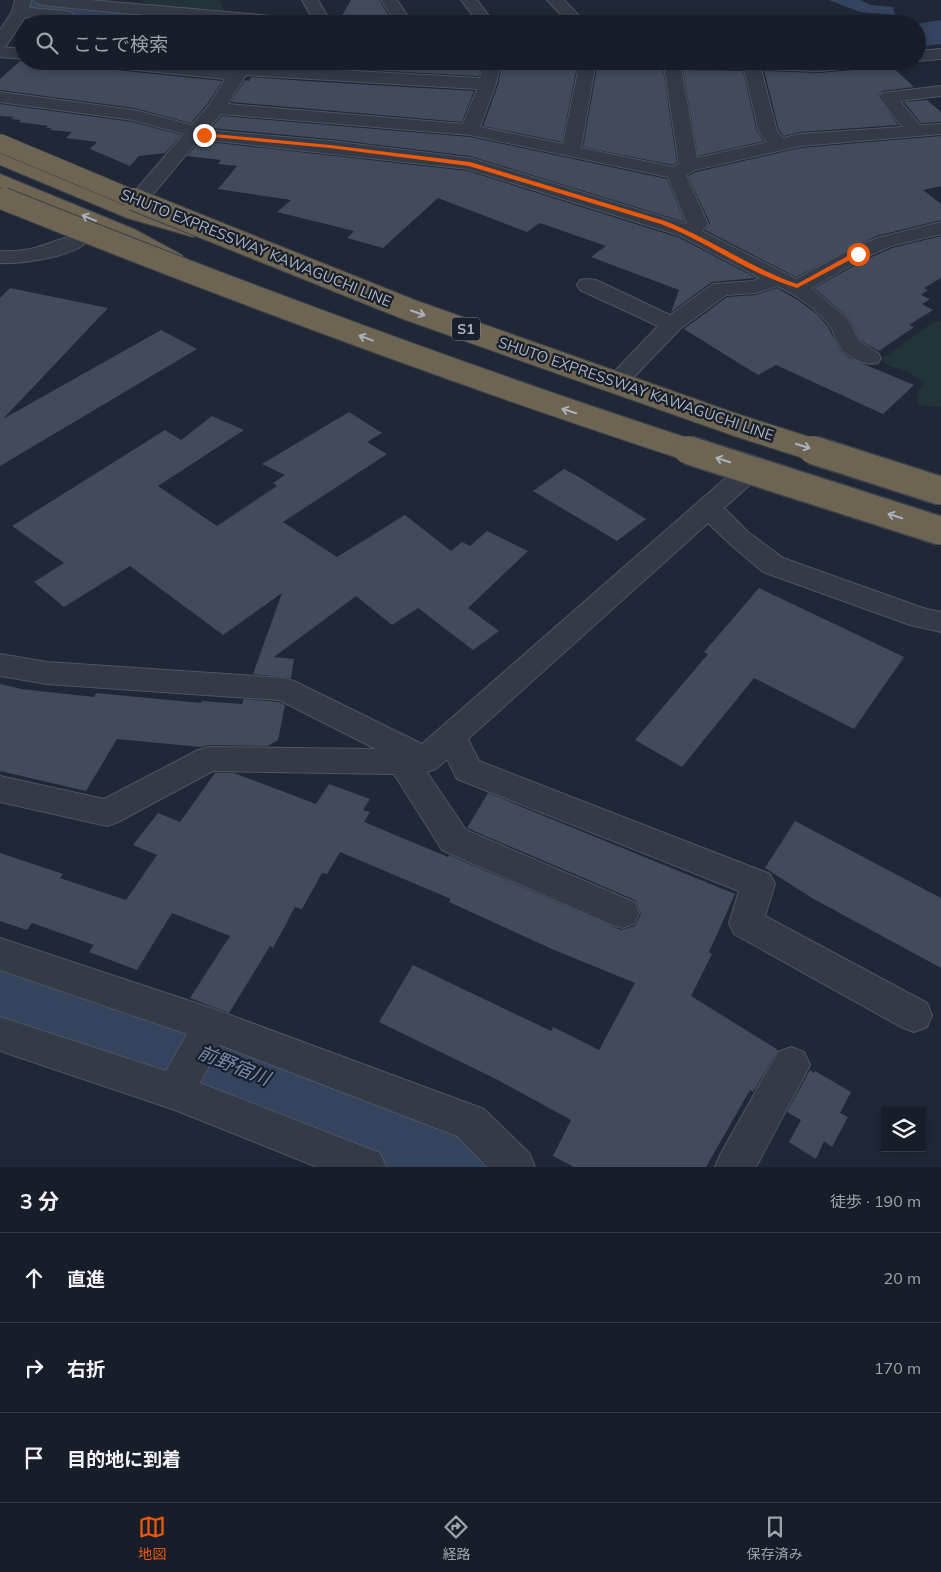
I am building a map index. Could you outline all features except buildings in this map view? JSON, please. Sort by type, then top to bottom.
[{"type":"highway","points":[[2,154],[134,214],[345,276]]},
{"type":"highway","name":"SHUTO EXPRESSWAY KAWAGUCHI LINE","points":[[2,154],[84,179],[410,310],[736,424],[941,491]]},
{"type":"highway","points":[[0,180],[126,234],[289,319]]},
{"type":"highway","points":[[0,197],[292,312],[558,407],[941,531]]},
{"type":"street","points":[[42,0],[134,5],[198,15]]},
{"type":"street","points":[[226,0],[233,15]]},
{"type":"street","points":[[310,0],[319,15]]},
{"type":"street","points":[[389,0],[399,15]]},
{"type":"street","points":[[469,0],[480,15]]},
{"type":"street","points":[[555,0],[570,15]]},
{"type":"street","points":[[22,6],[86,15]]},
{"type":"street","points":[[0,42],[15,17]]},
{"type":"street","points":[[0,52],[15,53]]},
{"type":"street","points":[[926,55],[941,54]]},
{"type":"street","points":[[142,195],[216,108],[240,70]]},
{"type":"street","points":[[257,70],[488,84]]},
{"type":"street","points":[[470,130],[492,70]]},
{"type":"street","points":[[571,152],[586,70]]},
{"type":"street","points":[[673,70],[683,169],[698,224],[688,232]]},
{"type":"street","points":[[752,70],[768,132],[778,144]]},
{"type":"street","points":[[916,132],[888,98],[941,91]]},
{"type":"street","points":[[0,97],[134,116],[196,131],[204,135],[330,147],[470,164],[688,232],[787,283],[824,308],[840,324],[850,345],[870,358]]},
{"type":"street","points":[[216,108],[470,130],[571,152],[683,169],[800,140],[941,129]]},
{"type":"street","points":[[624,375],[672,324],[721,289],[787,283],[884,242],[941,228]]},
{"type":"street","points":[[0,257],[16,259],[39,256],[78,240]]},
{"type":"street","points":[[588,285],[672,324]]},
{"type":"street","points":[[0,789],[107,813],[209,759],[414,761],[452,737],[745,475]]},
{"type":"street","points":[[708,508],[739,538],[773,565],[920,618],[941,622]]},
{"type":"street","points":[[0,665],[47,673],[284,689],[414,761],[454,840],[622,914]]},
{"type":"street","points":[[452,737],[468,770],[758,884],[746,923],[914,1015]]},
{"type":"street","points":[[0,954],[211,1025],[470,1122],[516,1167]]},
{"type":"street","points":[[174,1092],[211,1025]]},
{"type":"street","points":[[0,1034],[174,1092],[366,1167]]},
{"type":"street","points":[[735,1167],[791,1065]]},
{"type":"shaded area","points":[[142,0],[219,0],[226,14],[148,6]]},
{"type":"shaded area","points":[[941,321],[941,407],[919,405],[917,395],[924,383],[907,371],[889,366],[882,359],[933,322]]},
{"type":"water","points":[[829,0],[860,0],[871,5],[893,7],[895,15],[860,12]]},
{"type":"waterway","name":"前野宿川","points":[[38,8],[112,15]]},
{"type":"waterway","name":"前野宿川","points":[[926,34],[941,32]]},
{"type":"waterway","name":"前野宿川","points":[[0,981],[90,1008],[275,1082],[447,1155],[460,1167]]},
{"type":"route","points":[[204,135],[330,147],[470,164],[688,232],[777,279],[797,286],[858,254]]}]
